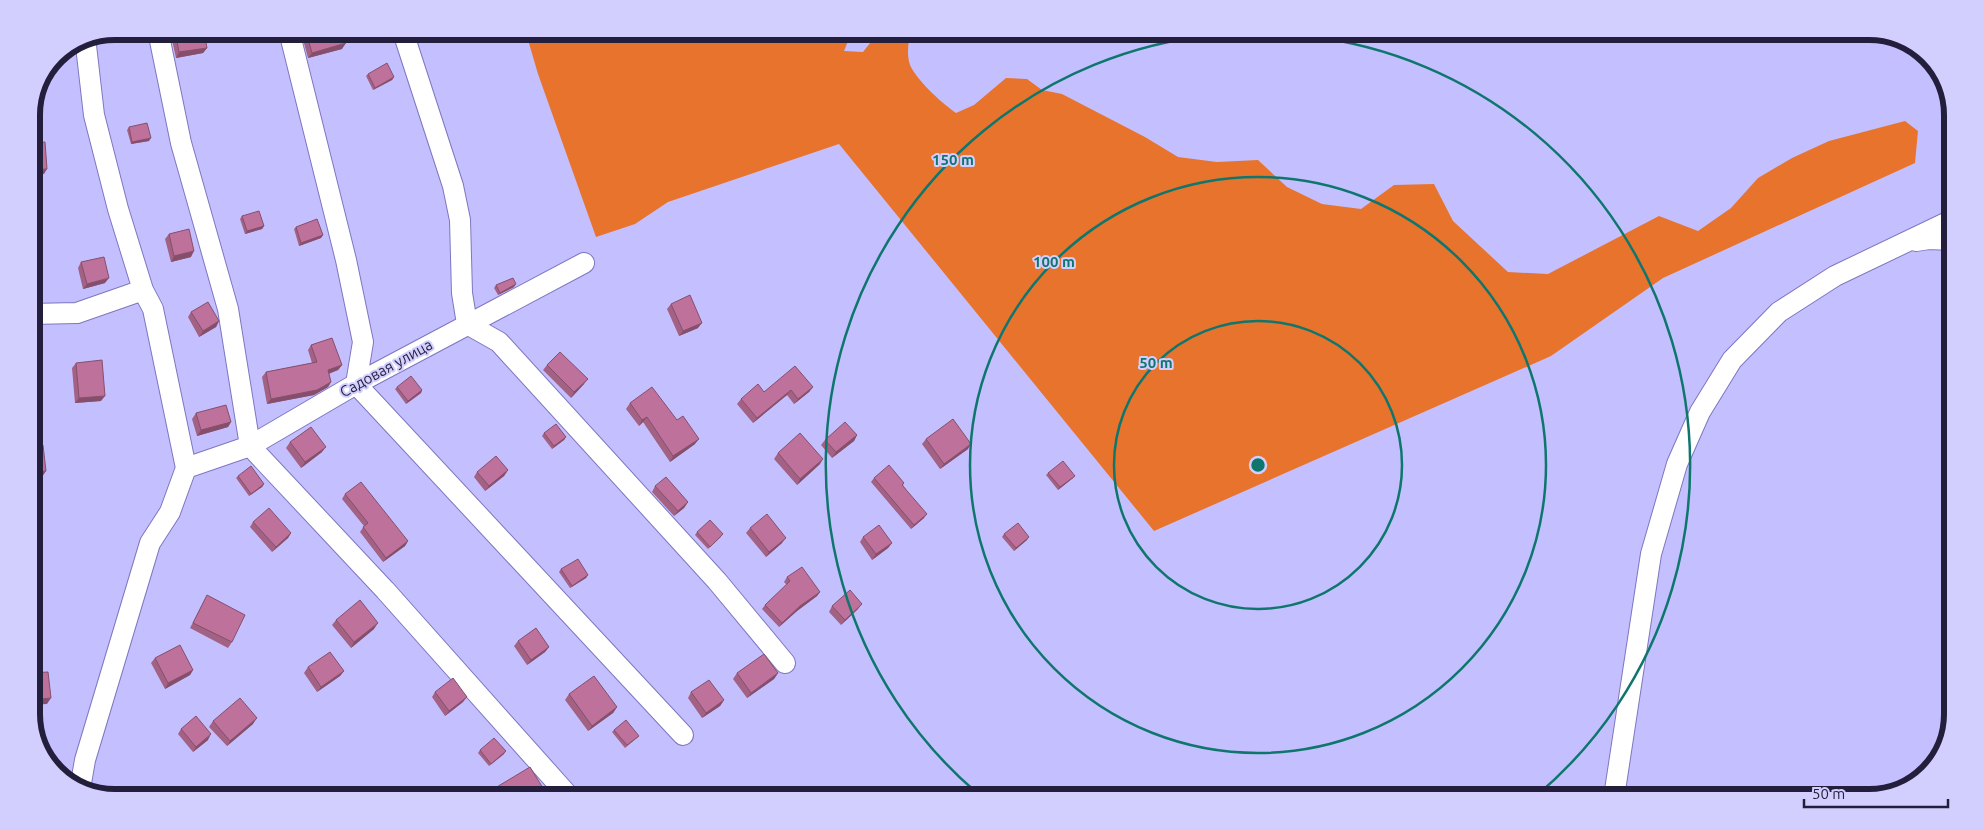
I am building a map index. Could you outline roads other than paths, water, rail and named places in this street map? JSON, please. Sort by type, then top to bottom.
[{"type":"street","points":[[160,40],[181,143],[228,309],[250,446],[385,590],[562,789]]},
{"type":"street","points":[[291,40],[346,260],[363,342],[356,384],[683,736]]},
{"type":"street","points":[[406,40],[453,186],[460,220],[462,293],[468,324],[499,342],[716,581],[785,663]]},
{"type":"street","points":[[81,781],[85,760],[150,543],[170,512],[186,468],[152,309],[143,290],[118,209],[94,115],[86,46]]},
{"type":"street","points":[[1615,789],[1651,554],[1677,464],[1700,412],[1732,360],[1779,312],[1835,276],[1944,224]]},
{"type":"street","points":[[1902,244],[1929,239],[1944,240]]},
{"type":"street","name":"Садовая улица","points":[[186,468],[250,446],[356,384],[584,262]]},
{"type":"street","points":[[40,314],[77,313],[143,290]]}]
